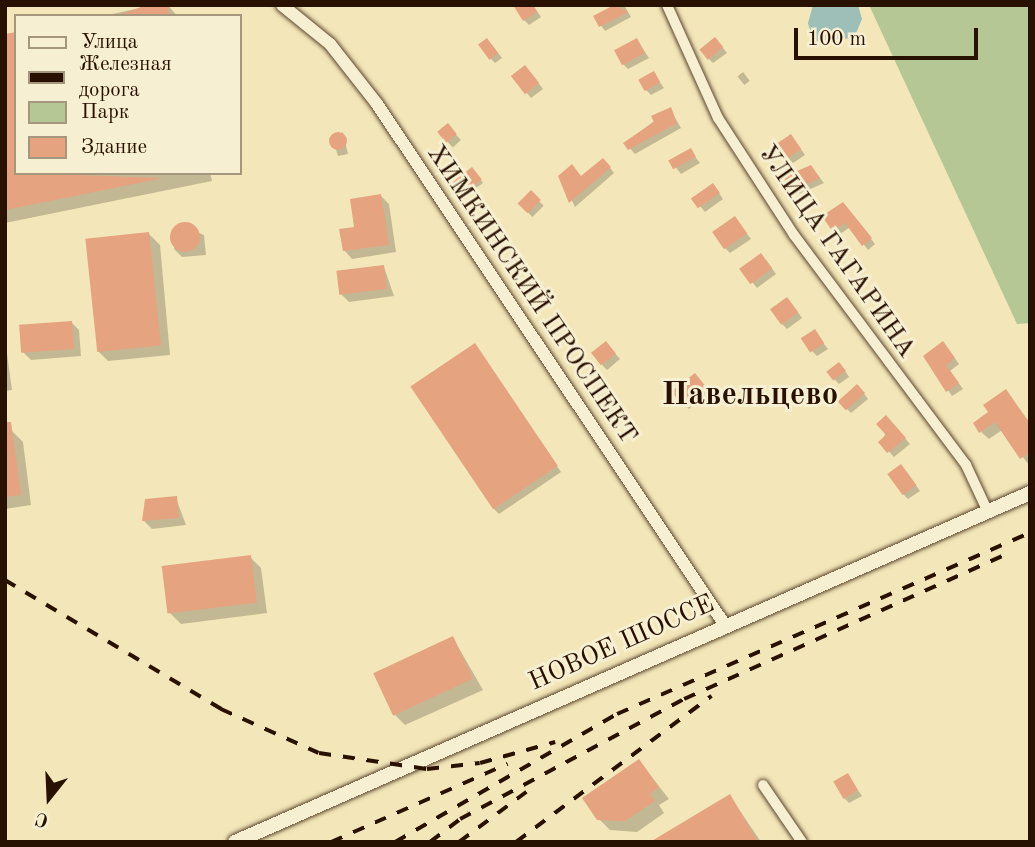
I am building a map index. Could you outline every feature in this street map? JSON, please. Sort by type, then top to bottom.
[{"type":"main road","name":"НОВОЕ ШОССЕ","points":[[235,842],[724,625],[1030,493]]},
{"type":"street","name":"ХИМКИНСКИЙ ПРОСПЕКТ","points":[[282,5],[330,44],[377,103],[724,625]]},
{"type":"street","name":"УЛИЦА ГАГАРИНА","points":[[667,5],[718,118],[794,235],[966,465],[988,512]]},
{"type":"street","points":[[763,785],[802,842]]},
{"type":"green space","points":[[869,5],[1030,5],[1030,323],[1017,324]]},
{"type":"water","points":[[813,5],[858,5],[862,19],[854,38],[813,41],[808,23]]},
{"type":"building","points":[[146,5],[167,5],[169,14],[122,14]]},
{"type":"building","points":[[513,5],[533,5],[537,12],[523,21]]},
{"type":"building","points":[[614,5],[628,12],[599,27],[593,16]]},
{"type":"building","points":[[14,32],[14,175],[163,178],[5,210],[5,34]]},
{"type":"building","points":[[715,37],[723,47],[708,60],[699,50]]},
{"type":"building","points":[[487,38],[498,53],[489,60],[478,44]]},
{"type":"building","points":[[637,38],[645,53],[622,65],[614,50]]},
{"type":"building","points":[[525,65],[539,83],[525,94],[511,76]]},
{"type":"building","points":[[654,71],[660,82],[645,91],[638,80]]},
{"type":"building","points":[[671,107],[677,123],[628,150],[623,143],[654,122],[651,116]]},
{"type":"building","points":[[448,123],[457,134],[446,143],[437,132]]},
{"type":"building","points":[[338,132],[344,135],[347,141],[344,147],[338,150],[332,147],[329,141],[332,135]]},
{"type":"building","points":[[791,134],[801,149],[787,158],[777,144]]},
{"type":"building","points":[[691,148],[696,157],[673,169],[668,161]]},
{"type":"building","points":[[603,158],[611,167],[569,203],[558,176],[572,164],[581,176]]},
{"type":"building","points":[[811,165],[820,178],[793,190],[783,177]]},
{"type":"building","points":[[472,167],[482,180],[463,194],[453,182]]},
{"type":"building","points":[[713,183],[720,193],[698,208],[691,198]]},
{"type":"building","points":[[531,190],[541,200],[527,213],[518,203]]},
{"type":"building","points":[[381,194],[389,245],[343,251],[339,229],[354,227],[350,199]]},
{"type":"building","points":[[843,202],[872,238],[862,246],[845,223],[832,231],[822,216]]},
{"type":"building","points":[[735,216],[747,233],[724,249],[712,232]]},
{"type":"building","points":[[185,222],[196,226],[200,237],[196,248],[185,252],[174,248],[170,237],[174,226]]},
{"type":"building","points":[[149,232],[161,345],[97,352],[85,239]]},
{"type":"building","points":[[761,253],[772,268],[750,284],[739,269]]},
{"type":"building","points":[[384,265],[387,289],[339,295],[336,271]]},
{"type":"building","points":[[787,297],[798,312],[781,325],[770,309]]},
{"type":"building","points":[[72,321],[74,349],[21,353],[19,325]]},
{"type":"building","points":[[815,329],[824,343],[810,353],[801,338]]},
{"type":"building","points":[[606,341],[616,354],[601,365],[591,353]]},
{"type":"building","points":[[943,341],[955,358],[946,365],[959,383],[946,392],[923,356]]},
{"type":"building","points":[[475,343],[558,466],[493,509],[410,387]]},
{"type":"building","points":[[839,362],[846,371],[833,381],[826,372]]},
{"type":"building","points":[[695,373],[705,386],[681,404],[671,391]]},
{"type":"building","points":[[857,384],[865,393],[846,410],[838,401]]},
{"type":"building","points":[[1006,389],[1030,424],[1030,452],[1020,459],[995,422],[979,433],[973,423],[988,412],[983,405]]},
{"type":"building","points":[[886,415],[906,438],[887,453],[878,442],[886,435],[876,424]]},
{"type":"building","points":[[5,422],[11,422],[21,495],[5,497]]},
{"type":"building","points":[[901,464],[916,485],[903,495],[887,474]]},
{"type":"building","points":[[177,496],[179,518],[142,521],[145,499]]},
{"type":"building","points":[[251,555],[257,603],[168,614],[162,566]]},
{"type":"building","points":[[453,636],[473,679],[393,716],[373,673]]},
{"type":"building","points":[[639,759],[659,787],[650,794],[655,801],[625,821],[597,820],[582,798]]},
{"type":"building","points":[[848,773],[858,790],[843,799],[833,782]]},
{"type":"building","points":[[730,794],[758,842],[650,842]]},
{"type":"railway","points":[[395,842],[617,714],[1030,533]]},
{"type":"railway","points":[[460,819],[684,699],[1007,554]]},
{"type":"railway","points":[[5,580],[221,709],[319,753],[427,769],[480,763],[555,742]]},
{"type":"railway","points":[[516,842],[711,696]]},
{"type":"railway","points":[[331,842],[507,764]]},
{"type":"railway","points":[[459,842],[526,792]]},
{"type":"railway","points":[[430,842],[468,813]]},
{"type":"district","name":"Павельцево","points":[[750,396]]}]
